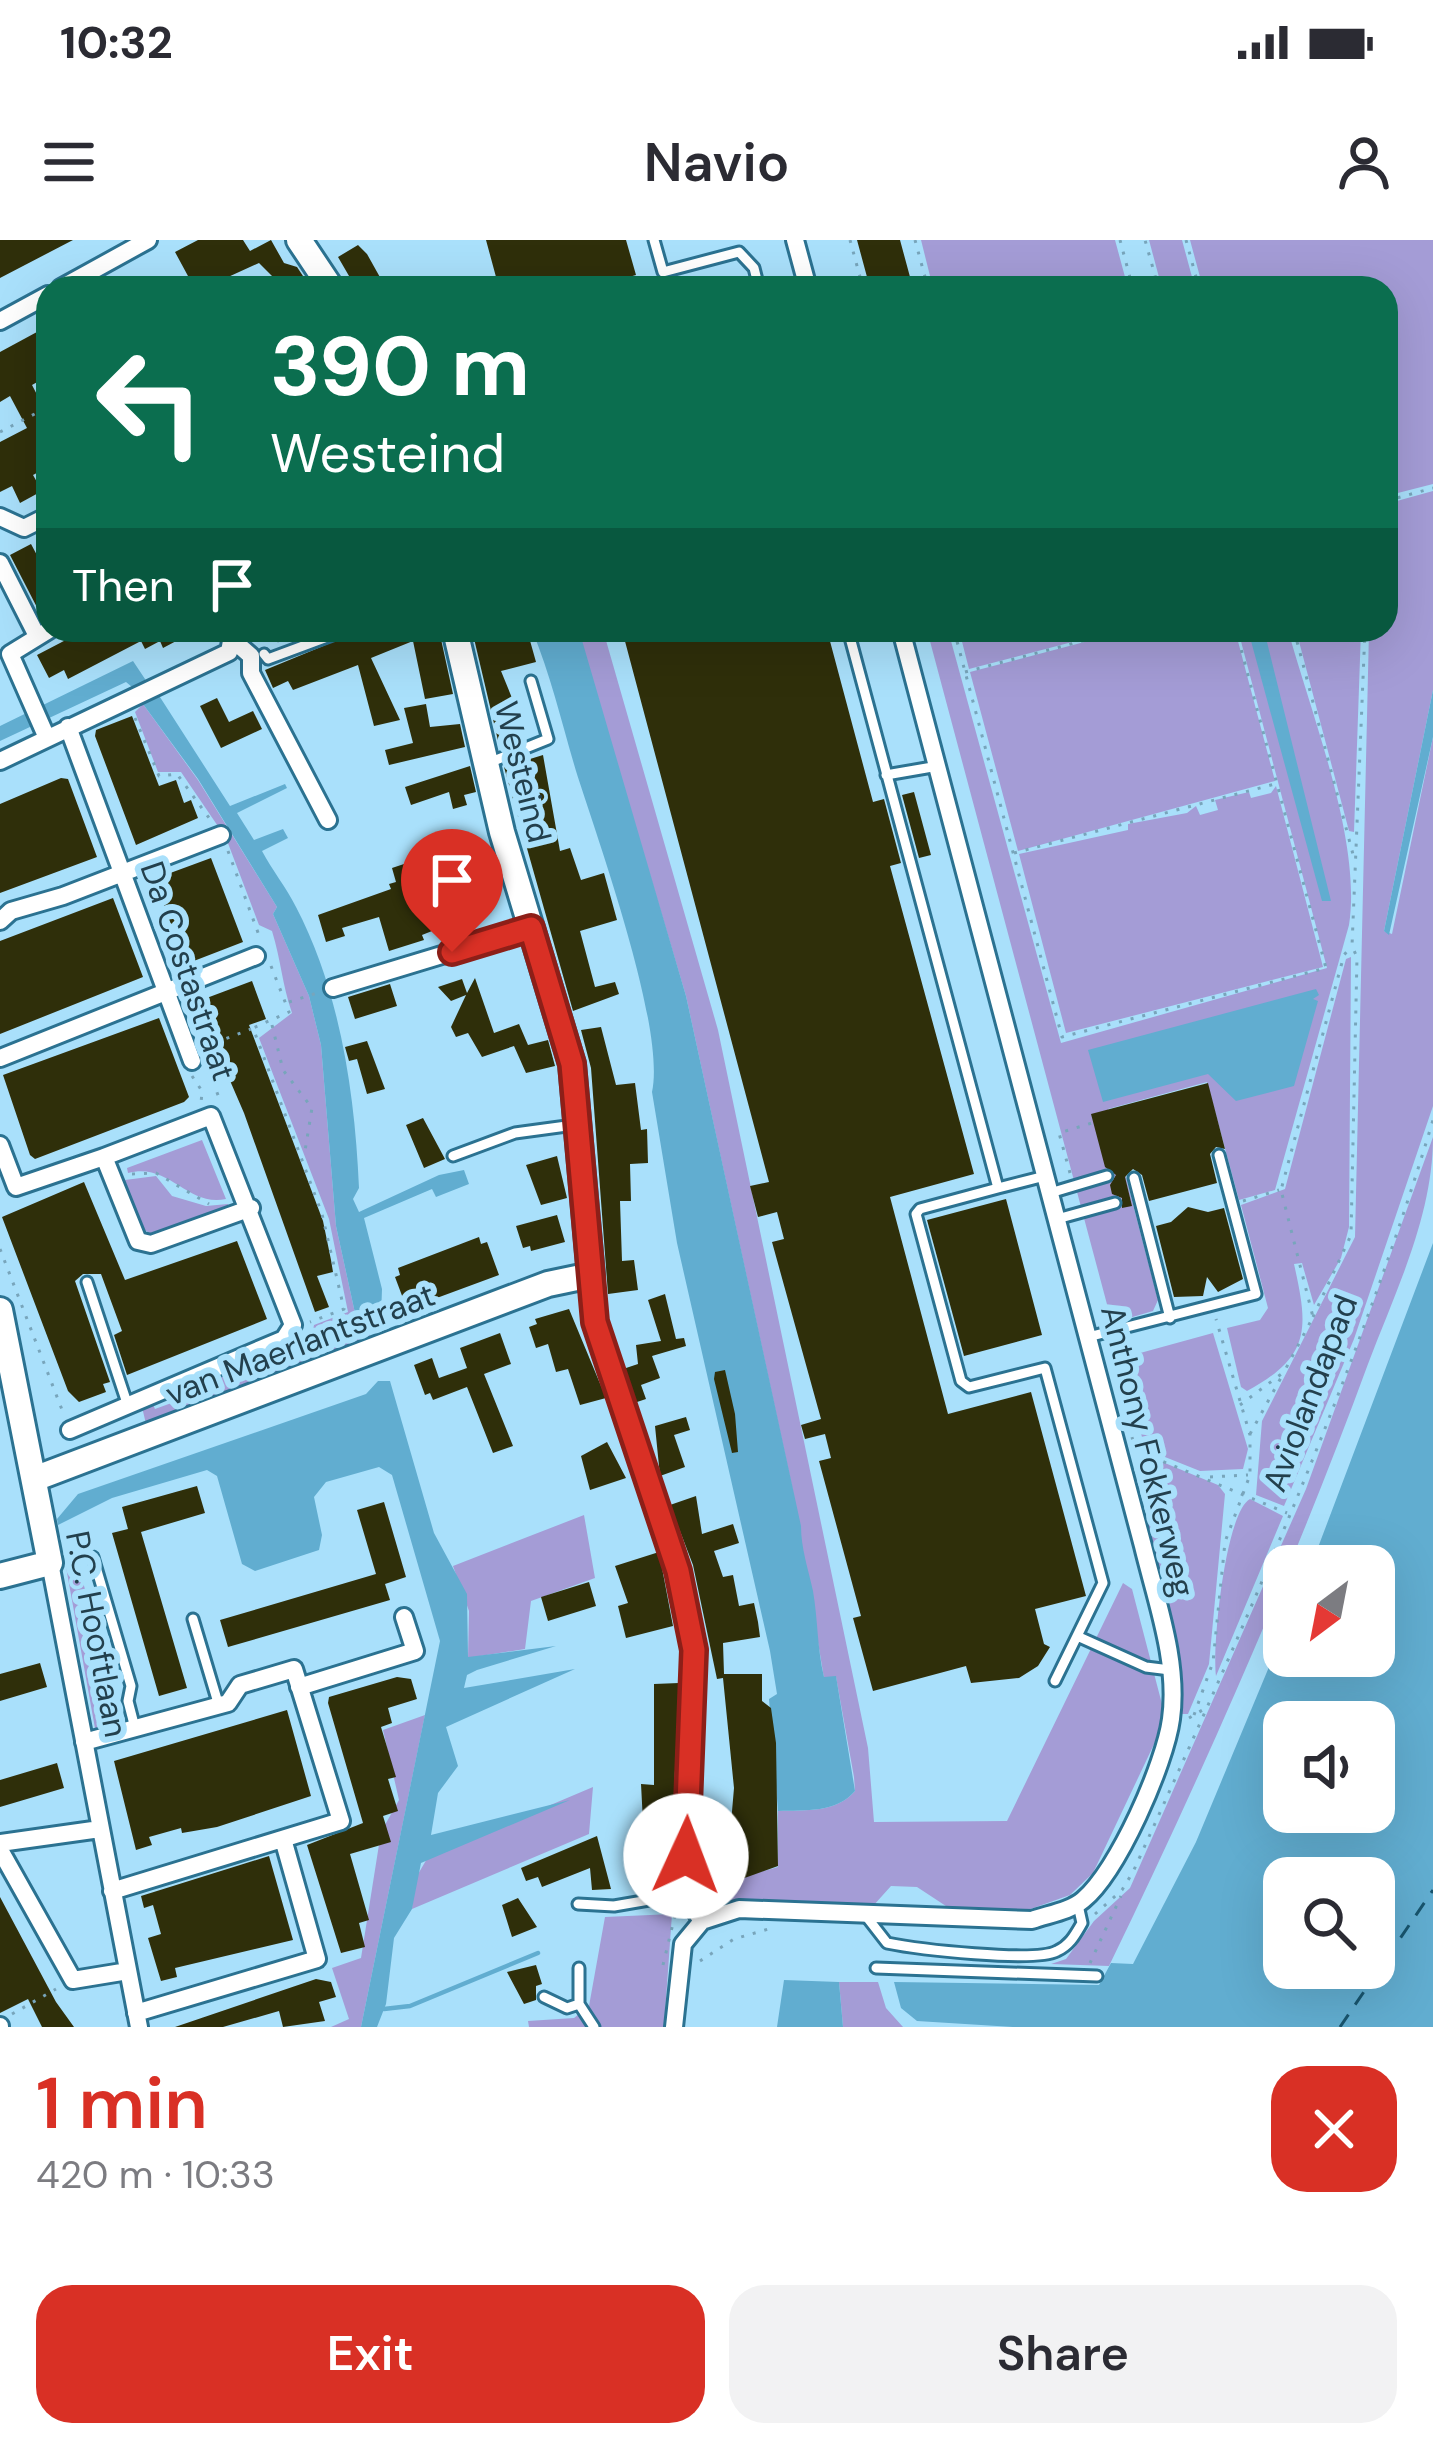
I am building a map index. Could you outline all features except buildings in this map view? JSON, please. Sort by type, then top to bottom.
[{"type":"street","points":[[79,276],[123,246],[148,240]]},
{"type":"street","points":[[299,240],[323,276]]},
{"type":"street","points":[[795,240],[805,276]]},
{"type":"street","points":[[0,321],[36,302]]},
{"type":"street","points":[[0,517],[24,529],[36,522]]},
{"type":"street","points":[[0,563],[36,622]]},
{"type":"street","points":[[36,637],[10,654],[45,734]]},
{"type":"street","points":[[0,761],[45,734],[229,652],[232,642]]},
{"type":"street","points":[[239,642],[250,656],[251,673],[328,820]]},
{"type":"street","name":"Westeind","points":[[457,642],[486,764],[572,1064],[595,1322],[678,1571],[694,1650],[684,1894]]},
{"type":"street","name":"Anthony Fokkerweg","points":[[905,642],[1118,1443],[1170,1670],[1171,1719],[1157,1762],[1107,1872],[1080,1914]]},
{"type":"street","name":"Da Costastraat","points":[[68,727],[169,992],[200,1059]]},
{"type":"street","points":[[0,921],[11,911],[221,835]]},
{"type":"street","points":[[333,988],[531,928]]},
{"type":"street","points":[[0,1058],[261,954]]},
{"type":"street","points":[[0,1145],[16,1187],[211,1116]]},
{"type":"street","name":"Da Costastraat","points":[[70,1430],[284,1339],[293,1325],[211,1116]]},
{"type":"street","points":[[104,1157],[132,1233],[151,1244],[248,1203]]},
{"type":"street","name":"van Maerlantstraat","points":[[36,1489],[136,1443],[322,1371],[548,1284],[591,1275]]},
{"type":"street","name":"P.C. Hooftlaan","points":[[0,1310],[138,2020]]},
{"type":"street","points":[[125,1408],[136,1443]]},
{"type":"street","points":[[0,1576],[48,1551]]},
{"type":"street","points":[[298,1688],[415,1651],[404,1617]]},
{"type":"street","points":[[84,1742],[228,1703],[240,1685],[294,1669],[341,1821],[112,1891]]},
{"type":"street","points":[[100,1828],[0,1846],[74,1980],[128,1971]]},
{"type":"street","points":[[138,2020],[317,1959],[284,1839]]},
{"type":"street","points":[[684,1894],[702,1921]]},
{"type":"street","points":[[674,2027],[680,1952],[702,1921],[739,1909],[1032,1920],[1080,1914]]},
{"type":"lane","points":[[654,240],[663,272],[739,252],[756,276]]},
{"type":"lane","points":[[264,653],[268,659],[314,642]]},
{"type":"lane","points":[[851,642],[998,1188]]},
{"type":"lane","points":[[486,764],[548,739],[531,681]]},
{"type":"lane","points":[[886,775],[938,766]]},
{"type":"lane","points":[[453,1156],[515,1133],[580,1124]]},
{"type":"lane","points":[[1088,1337],[1256,1294],[1219,1155]]},
{"type":"lane","points":[[1055,1681],[1103,1583],[1045,1368],[969,1387],[961,1381],[916,1214],[998,1188],[1074,1186],[1107,1176]]},
{"type":"lane","points":[[1133,1178],[1170,1318]]},
{"type":"lane","points":[[1057,1219],[1114,1203]]},
{"type":"lane","points":[[87,1282],[125,1408]]},
{"type":"lane","name":"P.C. Hooftlaan","points":[[93,1557],[131,1686],[128,1701],[135,1727]]},
{"type":"lane","points":[[193,1619],[219,1706]]},
{"type":"lane","points":[[1077,1636],[1146,1667],[1170,1670]]},
{"type":"lane","points":[[578,1904],[614,1906],[684,1894]]},
{"type":"lane","points":[[866,1916],[886,1943],[926,1951],[1053,1955],[1072,1941],[1080,1914]]},
{"type":"lane","points":[[925,1970],[926,1951]]},
{"type":"lane","points":[[1040,1954],[1040,1974]]},
{"type":"lane","points":[[578,2004],[583,1987],[579,1968]]},
{"type":"lane","points":[[876,1968],[1097,1976]]},
{"type":"lane","points":[[544,1997],[567,2008],[578,2004]]},
{"type":"lane","points":[[578,2004],[594,2027]]},
{"type":"path","points":[[850,240],[860,276]]},
{"type":"path","points":[[915,240],[925,276]]},
{"type":"path","points":[[1120,240],[1130,276]]},
{"type":"path","points":[[1145,240],[1155,276]]},
{"type":"path","points":[[1186,240],[1196,276]]},
{"type":"path","points":[[0,432],[36,413]]},
{"type":"path","points":[[1398,498],[1433,488]]},
{"type":"path","points":[[957,642],[1063,1036],[1325,968],[1239,642]]},
{"type":"path","points":[[965,672],[1079,642]]},
{"type":"path","points":[[1297,642],[1357,870]]},
{"type":"path","points":[[1250,1435],[1351,1235],[1357,957],[1352,946],[1365,642]]},
{"type":"path","points":[[1013,854],[1277,783]]},
{"type":"path","points":[[1312,1317],[1281,1190],[1344,955],[1352,946]]},
{"type":"path","points":[[202,1091],[214,1087],[200,1059],[289,1012],[261,954]]},
{"type":"path","points":[[286,1003],[306,996]]},
{"type":"path","points":[[272,1023],[283,1070],[312,1108],[304,1159]]},
{"type":"path","points":[[253,1028],[304,1159],[344,1309],[305,1324],[322,1371]]},
{"type":"path","name":"Da Costastraat","points":[[200,1059],[189,1072],[202,1091],[200,1103],[211,1116]]},
{"type":"path","name":"Aviolandapad","points":[[1208,1707],[1377,1288],[1433,1120]]},
{"type":"path","points":[[1074,1186],[1059,1132],[1092,1123]]},
{"type":"path","points":[[112,1181],[148,1172],[204,1204],[248,1203]]},
{"type":"path","points":[[1233,1204],[1281,1190]]},
{"type":"path","points":[[0,1250],[70,1430]]},
{"type":"path","points":[[1194,1714],[1213,1662],[1225,1542],[1250,1474],[1250,1435],[1213,1306]]},
{"type":"path","points":[[1112,1331],[1144,1454],[1289,1514]]},
{"type":"path","points":[[1240,1405],[1284,1372]]},
{"type":"path","points":[[1118,1443],[1140,1436]]},
{"type":"path","points":[[1205,1478],[1250,1474]]},
{"type":"path","points":[[1193,1740],[1185,1720],[1208,1707]]},
{"type":"path","points":[[1090,1963],[1208,1707]]},
{"type":"path","points":[[1080,1914],[1123,1890]]},
{"type":"path","points":[[722,1946],[788,1925]]},
{"type":"path","points":[[0,2025],[74,1980]]},
{"type":"shaded area","points":[[921,240],[1115,240],[1125,276],[930,276]]},
{"type":"shaded area","points":[[1149,240],[1182,240],[1192,276],[1159,276]]},
{"type":"shaded area","points":[[1190,240],[1433,240],[1433,484],[1398,493],[1398,276],[1200,276]]},
{"type":"shaded area","points":[[1433,491],[1433,690],[1384,931],[1392,934],[1433,737],[1433,1106],[1354,1339],[1284,1506],[1256,1495],[1262,1421],[1355,1237],[1369,642],[1398,642],[1398,501]]},
{"type":"shaded area","points":[[581,642],[606,642],[718,1030],[868,1748],[874,1822],[1007,1821],[1123,1583],[1132,1589],[1163,1708],[1156,1740],[1093,1873],[1070,1895],[1025,1911],[949,1908],[917,1887],[891,1886],[873,1906],[729,1903],[728,1898],[710,1899],[700,1888],[701,1870],[726,1872],[727,1881],[778,1867],[778,1811],[820,1809],[855,1791],[836,1677],[824,1678],[792,1487],[686,996]]},
{"type":"shaded area","points":[[930,642],[951,642],[1061,1043],[1327,968],[1241,642],[1292,642],[1321,738],[1348,855],[1349,925],[1275,1190],[1239,1200],[1207,1082],[1108,1109],[1158,1300],[1153,1311],[1112,1323]]},
{"type":"shaded area","points":[[962,642],[1072,642],[969,669]]},
{"type":"shaded area","points":[[1084,642],[1238,642],[1275,781],[1018,851],[970,672]]},
{"type":"shaded area","points":[[1299,642],[1361,642],[1354,832],[1349,831]]},
{"type":"shaded area","points":[[143,704],[198,780],[277,907],[273,914],[309,996],[321,1045],[336,1226],[355,1313],[358,1321],[369,1320],[370,1337],[146,1424],[142,1407],[150,1398],[155,1409],[218,1386],[215,1374],[248,1361],[253,1372],[309,1351],[314,1325],[348,1312],[329,1219],[259,1038],[292,1013],[272,931],[259,925],[226,838],[181,772],[158,772],[135,712]]},
{"type":"shaded area","points":[[1276,786],[1323,967],[1066,1033],[1019,854],[1128,830],[1128,824],[1187,813],[1196,806],[1200,815],[1218,810],[1215,800],[1249,792],[1251,798],[1271,793]]},
{"type":"shaded area","points":[[1351,957],[1349,1227],[1341,1258],[1314,1305],[1302,1263],[1294,1264],[1302,1306],[1300,1338],[1284,1365],[1247,1391],[1241,1387],[1227,1328],[1260,1320],[1268,1308],[1241,1205],[1285,1189],[1346,959]]},
{"type":"shaded area","points":[[1433,1137],[1427,1195],[1401,1280],[1297,1545],[1281,1545],[1306,1489]]},
{"type":"shaded area","points":[[202,1140],[226,1199],[200,1197],[155,1174],[128,1173],[127,1168]]},
{"type":"shaded area","points":[[156,1176],[172,1196],[206,1206],[228,1204],[229,1209],[152,1234],[142,1229],[125,1180]]},
{"type":"shaded area","points":[[1213,1333],[1248,1449],[1243,1469],[1200,1471],[1145,1449],[1122,1358]]},
{"type":"shaded area","points":[[1148,1456],[1218,1485],[1225,1494],[1209,1664],[1188,1714],[1180,1714],[1176,1646],[1146,1523],[1164,1517]]},
{"type":"shaded area","points":[[1250,1499],[1283,1516],[1271,1545],[1263,1545],[1263,1564],[1216,1676],[1218,1611],[1227,1554],[1241,1509]]},
{"type":"shaded area","points":[[584,1515],[595,1578],[531,1601],[525,1649],[468,1658],[469,1611],[453,1566]]},
{"type":"shaded area","points":[[78,1566],[117,1695],[110,1702],[115,1718],[109,1730],[96,1734],[66,1567]]},
{"type":"shaded area","points":[[1263,1586],[1263,1627],[1109,1966],[1051,1964],[1066,1959],[1094,1921],[1130,1888]]},
{"type":"shaded area","points":[[425,1715],[361,2027],[331,2027],[349,2019],[332,1968],[361,1958],[381,1832],[399,1800],[383,1730]]},
{"type":"shaded area","points":[[593,1787],[589,1834],[412,1909],[414,1881],[428,1857]]},
{"type":"shaded area","points":[[672,1914],[664,2027],[529,2027],[528,2021],[574,2018],[589,2006],[605,1917]]},
{"type":"shaded area","points":[[839,1982],[878,1982],[886,2008],[903,2027],[843,2027]]},
{"type":"water","points":[[536,642],[583,642],[686,996],[801,1526],[824,1677],[836,1676],[855,1791],[830,1807],[778,1811],[769,1699],[777,1694],[770,1651],[677,1243],[652,1092],[649,1025],[628,933]]},
{"type":"water","points":[[1251,642],[1267,642],[1331,901],[1322,901]]},
{"type":"water","points":[[133,661],[147,682],[132,687],[126,682],[0,741],[0,726]]},
{"type":"water","points":[[1433,690],[1433,737],[1389,935],[1384,931]]},
{"type":"water","points":[[158,694],[230,806],[285,784],[287,788],[237,813],[254,840],[283,829],[288,838],[262,851],[311,939],[334,1008],[354,1116],[359,1188],[353,1199],[359,1212],[439,1175],[464,1170],[469,1184],[436,1197],[432,1189],[364,1218],[382,1289],[381,1317],[358,1322],[355,1313],[336,1226],[321,1045],[309,996],[273,914],[277,907],[198,779],[143,704]]},
{"type":"water","points":[[1316,989],[1319,995],[1313,999],[1318,1001],[1294,1086],[1236,1101],[1208,1074],[1103,1102],[1088,1050]]},
{"type":"water","points":[[1433,1243],[1433,2027],[1013,2027],[917,2021],[901,2008],[894,1982],[1099,1985],[1111,1963],[1133,1964],[1196,1842],[1265,1677],[1395,1677],[1395,1545],[1319,1545]]},
{"type":"water","points":[[378,1381],[390,1381],[434,1533],[467,1594],[468,1657],[556,1646],[477,1670],[467,1675],[464,1688],[575,1669],[446,1727],[458,1766],[438,1793],[431,1835],[570,1800],[421,1863],[412,1909],[394,1938],[386,2004],[377,2027],[361,2027],[440,1641],[392,1475],[379,1467],[326,1482],[314,1497],[322,1535],[319,1550],[255,1571],[242,1564],[217,1476],[207,1470],[112,1498],[58,1525],[57,1519],[78,1494],[366,1394]]},
{"type":"water","points":[[784,1980],[839,1982],[843,2027],[777,2027]]},
{"type":"waterway","points":[[384,2009],[410,2006],[538,1953]]},
{"type":"ferry route","points":[[1340,2027],[1433,1890]]},
{"type":"route","points":[[452,952],[531,928],[572,1064],[595,1322],[678,1571],[694,1650],[686,1856]]}]
